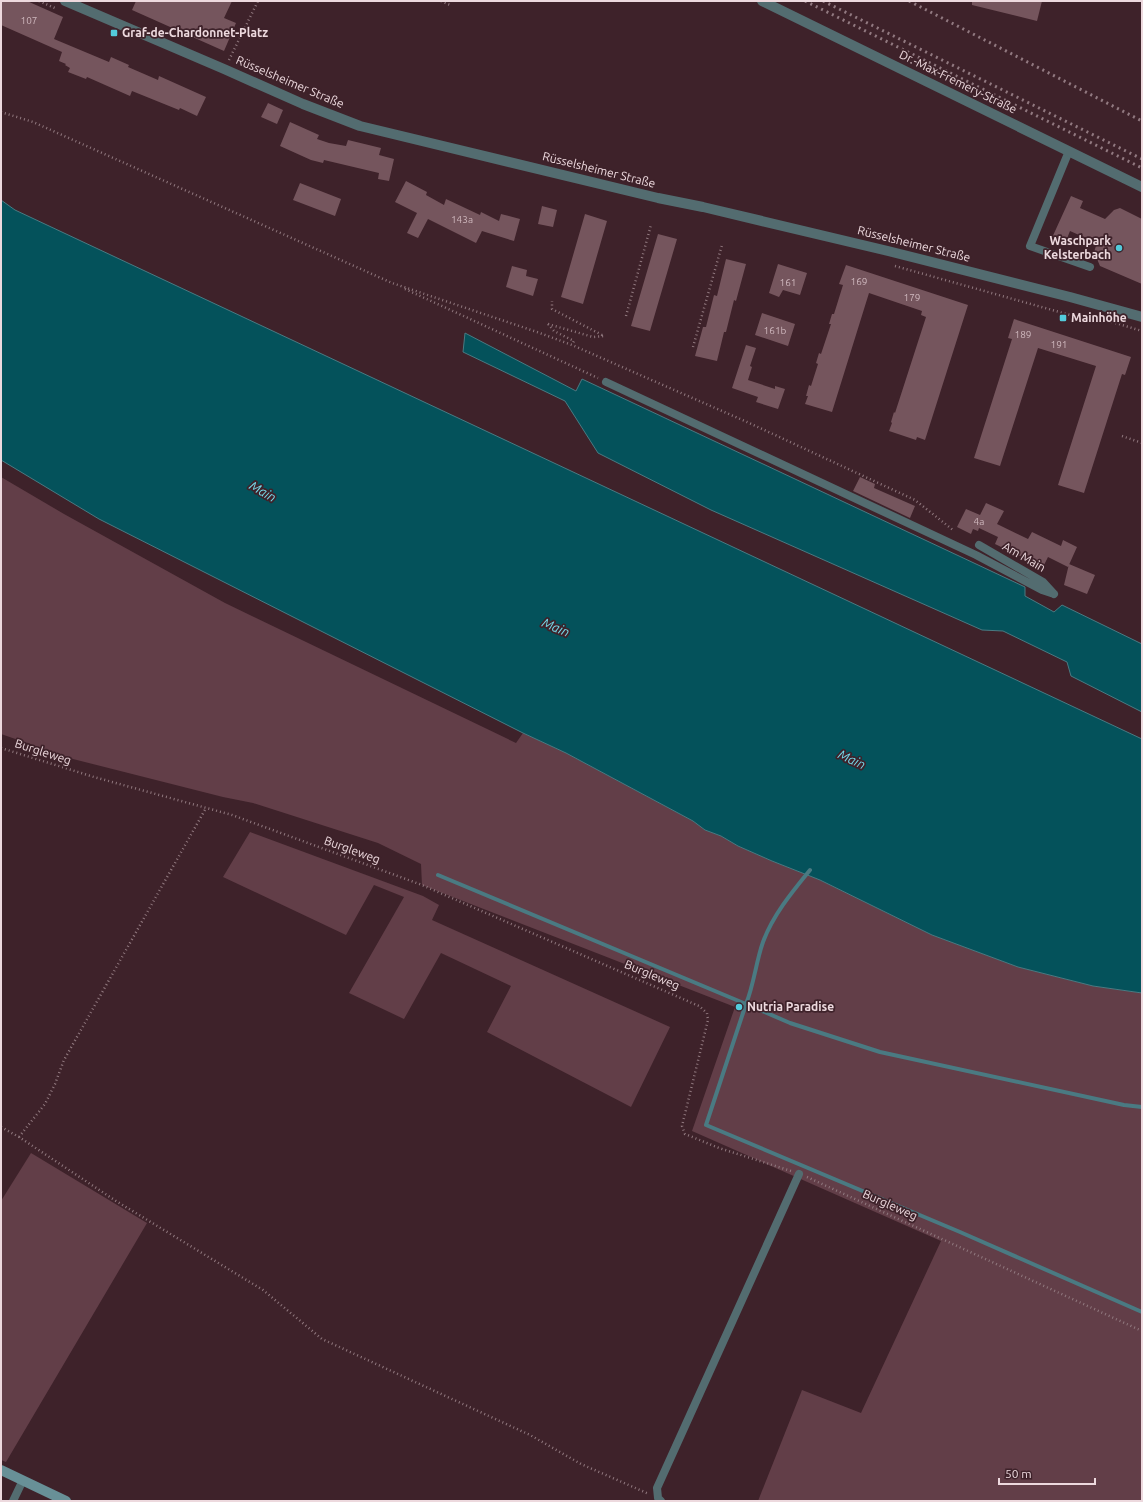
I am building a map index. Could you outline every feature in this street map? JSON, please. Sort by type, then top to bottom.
[{"type":"street","name":"Rüsselsheimer Straße","points":[[65,1],[303,104],[360,126],[658,198],[703,207],[888,251],[1070,297],[1142,317]]},
{"type":"street","name":"Dr.-Max-Fremery-Straße","points":[[762,1],[1142,187]]},
{"type":"street","points":[[1,1470],[66,1501]]},
{"type":"lane","points":[[1069,151],[1030,246],[1090,267]]},
{"type":"lane","name":"Am Main","points":[[606,382],[976,555],[1042,590],[1054,594],[1044,582],[979,544]]},
{"type":"lane","points":[[660,1500],[657,1488],[800,1174]]},
{"type":"lane","points":[[13,1501],[23,1480]]},
{"type":"path","points":[[224,69],[258,1]]},
{"type":"path","points":[[441,1],[450,5]]},
{"type":"path","points":[[1,112],[33,122],[392,283],[606,382]]},
{"type":"path","points":[[626,316],[651,225]]},
{"type":"path","points":[[693,347],[722,245]]},
{"type":"path","points":[[392,283],[572,345],[747,422],[915,500],[952,530]]},
{"type":"path","points":[[552,302],[552,309],[604,336],[593,337],[548,324],[554,331],[574,341],[572,345]]},
{"type":"path","points":[[1122,436],[1142,443]]},
{"type":"path","name":"Burgleweg","points":[[1,748],[94,778],[232,815],[422,885],[699,1006],[707,1013],[708,1020],[682,1126],[685,1134],[719,1148],[800,1174],[1142,1331]]},
{"type":"path","points":[[19,1137],[45,1104],[55,1084],[64,1060],[206,808]]},
{"type":"path","points":[[1,1127],[19,1137],[116,1201],[263,1290],[322,1339],[530,1435],[581,1464],[660,1500]]},
{"type":"shaded area","points":[[1,477],[64,514],[225,603],[516,743],[523,733],[566,753],[693,821],[705,830],[721,836],[738,846],[772,861],[820,880],[932,935],[1018,967],[1093,986],[1142,993],[1142,1501],[758,1501],[802,1390],[861,1413],[941,1241],[692,1131],[735,1007],[422,885],[421,864],[378,843],[253,803],[223,797],[73,759],[1,734]]},
{"type":"shaded area","points":[[250,832],[423,896],[439,905],[432,920],[670,1027],[631,1107],[487,1032],[511,986],[441,953],[404,1019],[349,993],[404,897],[374,885],[346,935],[223,877]]},
{"type":"shaded area","points":[[31,1153],[147,1223],[6,1462],[1,1460],[1,1201]]},
{"type":"water","name":"Main","points":[[1,200],[15,210],[1142,739],[1142,993],[1093,986],[1018,967],[932,935],[820,880],[738,846],[721,836],[705,830],[693,821],[566,753],[523,733],[99,519],[1,460]]},
{"type":"water","points":[[465,333],[576,391],[582,379],[1025,587],[1025,596],[1054,612],[1062,605],[1142,644],[1142,712],[1071,676],[1067,662],[1003,631],[982,630],[711,510],[598,453],[565,401],[463,352]]},
{"type":"building","points":[[1,1],[27,1],[63,17],[54,39],[109,62],[111,57],[129,65],[128,67],[158,80],[159,76],[206,97],[197,116],[180,108],[179,110],[132,91],[130,96],[87,77],[86,79],[68,72],[70,68],[65,65],[66,64],[59,61],[62,52],[1,25]]},
{"type":"building","points":[[136,1],[232,1],[224,18],[236,23],[224,51],[132,10]]},
{"type":"building","points":[[972,1],[1042,1],[1037,21],[972,5]]},
{"type":"building","points":[[268,103],[283,110],[277,124],[261,117]]},
{"type":"building","points":[[290,122],[319,135],[317,139],[329,143],[346,146],[348,140],[381,148],[379,155],[394,159],[389,181],[378,179],[379,173],[324,160],[323,163],[311,160],[280,146]]},
{"type":"building","points":[[406,181],[427,192],[426,195],[444,205],[446,199],[480,215],[481,212],[499,221],[501,214],[520,219],[514,241],[482,231],[476,243],[428,219],[418,238],[407,233],[417,213],[395,202]]},
{"type":"building","points":[[300,183],[341,199],[335,216],[293,200]]},
{"type":"building","name":"Waschpark Kelsterbach","points":[[1071,196],[1083,201],[1080,208],[1105,219],[1114,210],[1120,208],[1142,219],[1142,284],[1100,266],[1094,252],[1097,243],[1070,231],[1064,246],[1051,240]]},
{"type":"building","points":[[542,206],[557,210],[553,227],[538,224]]},
{"type":"building","points":[[585,214],[607,221],[583,304],[561,297]]},
{"type":"building","points":[[658,234],[677,239],[650,331],[631,326]]},
{"type":"building","points":[[726,259],[746,264],[736,301],[734,300],[726,332],[724,332],[717,361],[695,356],[703,327],[706,327],[714,295],[717,296]]},
{"type":"building","points":[[778,264],[807,273],[800,295],[783,290],[779,297],[769,293]]},
{"type":"building","points":[[846,265],[968,305],[925,440],[917,437],[916,440],[889,431],[926,317],[921,315],[922,311],[869,293],[832,412],[805,404],[808,396],[806,396],[809,385],[811,386],[818,364],[816,363],[819,353],[821,354],[831,324],[829,324],[832,314],[834,314],[843,285],[839,284]]},
{"type":"building","points":[[512,266],[527,270],[526,276],[538,279],[533,296],[506,287]]},
{"type":"building","points":[[762,313],[795,324],[788,346],[755,335]]},
{"type":"building","points":[[1014,319],[1131,357],[1125,375],[1122,374],[1084,493],[1058,485],[1096,366],[1038,348],[1000,466],[974,458],[1012,339],[1008,338]]},
{"type":"building","points":[[746,345],[756,348],[750,366],[752,367],[748,380],[775,389],[775,386],[785,389],[778,409],[756,402],[758,397],[732,388]]},
{"type":"building","points":[[860,477],[875,484],[874,488],[915,506],[910,518],[853,491]]},
{"type":"building","points":[[986,503],[1004,511],[997,524],[1028,539],[1032,532],[1061,546],[1063,540],[1077,547],[1068,567],[1048,557],[1043,567],[995,544],[998,537],[979,528],[978,531],[973,529],[971,534],[957,527],[966,509],[980,515]]},
{"type":"building","points":[[1069,564],[1095,575],[1087,594],[1064,585]]},
{"type":"waterway","points":[[438,875],[746,1004],[767,932],[784,904],[810,870]]},
{"type":"waterway","points":[[1142,1107],[1124,1105],[880,1052],[790,1023],[746,1004],[706,1125],[960,1232],[1142,1312]]},
{"type":"railway","points":[[805,1],[1142,168]]},
{"type":"railway","points":[[823,1],[1142,159]]},
{"type":"railway","points":[[909,1],[1142,121]]},
{"type":"place","name":"Graf-de-Chardonnet-Platz","points":[[114,33]]},
{"type":"place","name":"Waschpark Kelsterbach","points":[[1119,248]]},
{"type":"place","name":"Mainhöhe","points":[[1063,318]]},
{"type":"place","name":"Nutria Paradise","points":[[739,1007]]}]
